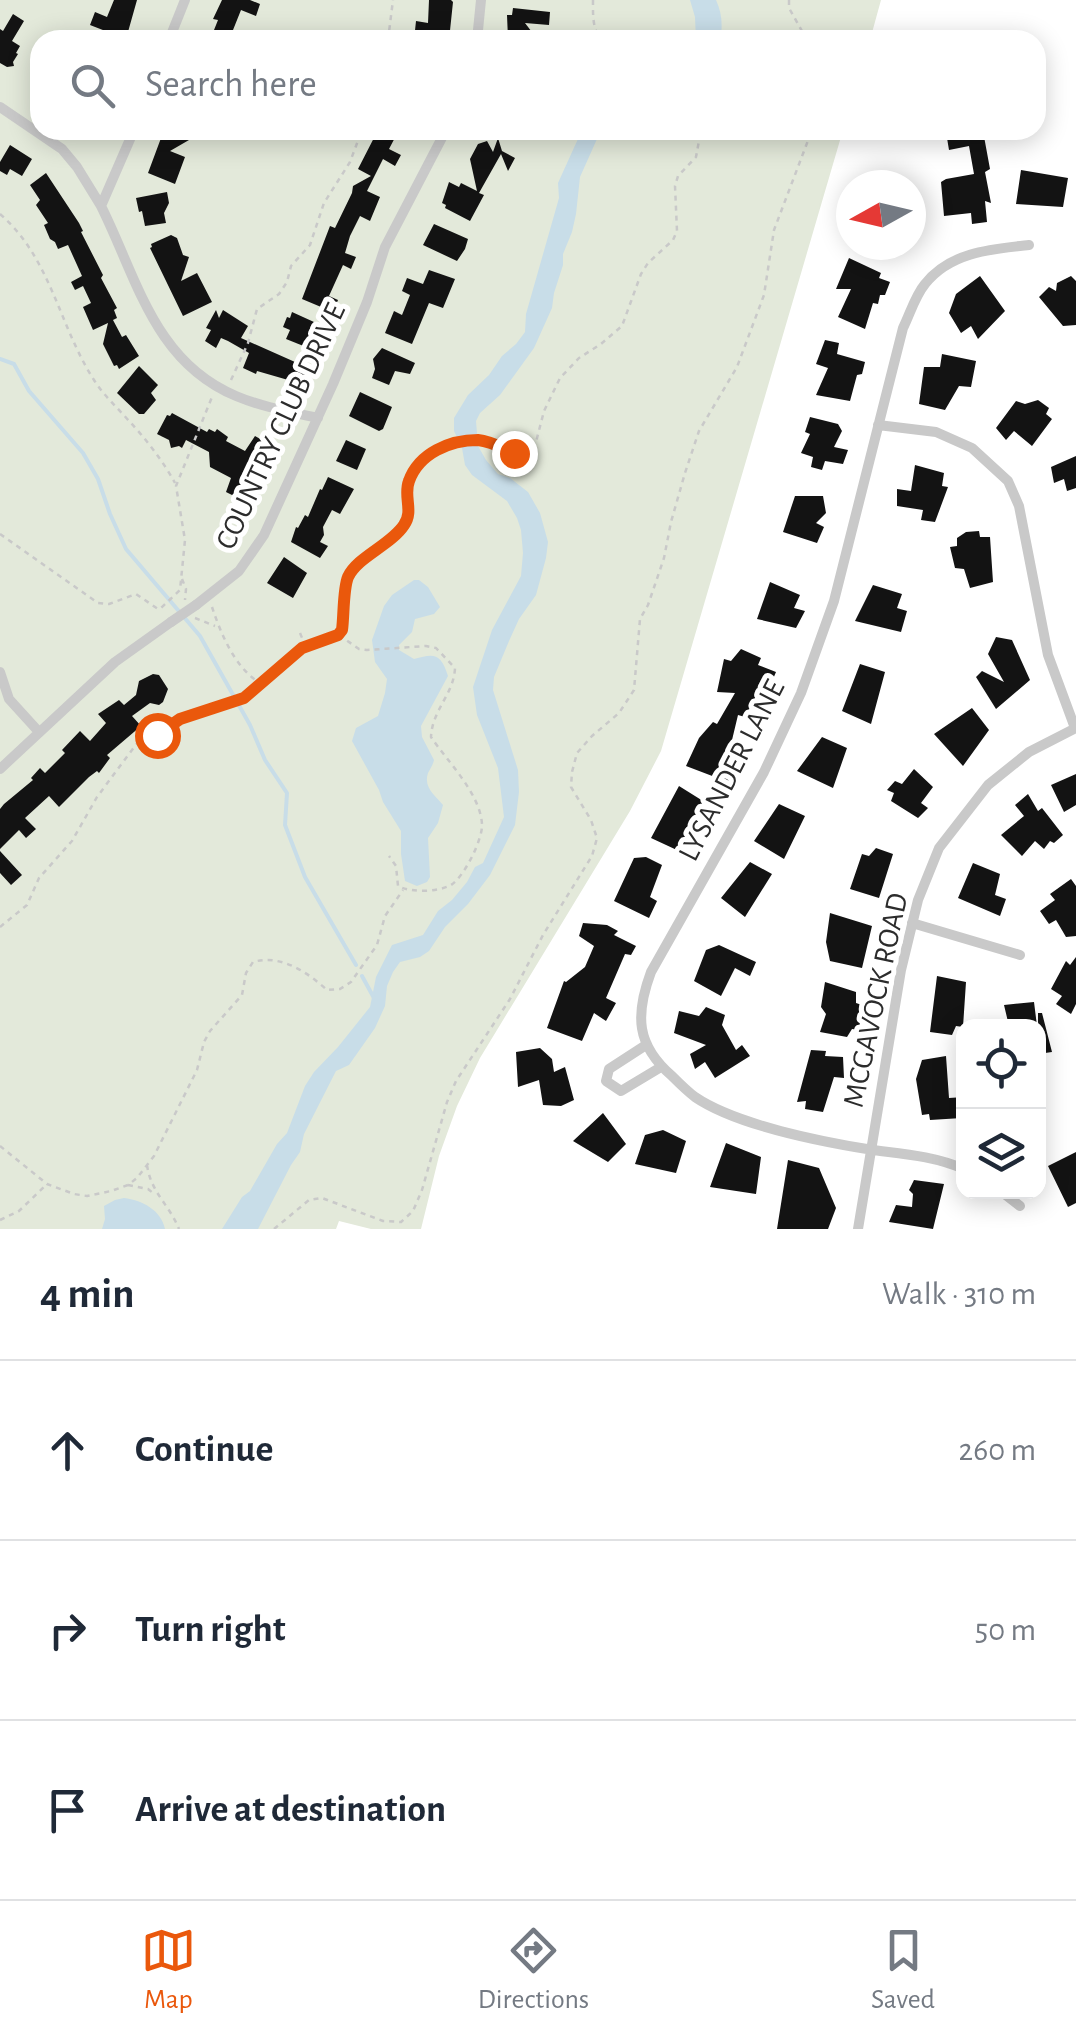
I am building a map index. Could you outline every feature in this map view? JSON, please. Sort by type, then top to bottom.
[{"type":"street","points":[[173,30],[185,0]]},
{"type":"street","points":[[478,30],[481,0]]},
{"type":"street","points":[[0,107],[30,127]]},
{"type":"street","points":[[49,140],[77,167],[101,206],[155,322],[181,359],[209,382],[238,397],[318,418]]},
{"type":"street","points":[[101,206],[130,140]]},
{"type":"street","name":"COUNTRY CLUB DRIVE","points":[[0,769],[115,662],[191,604],[208,596],[247,562],[318,418],[367,302],[385,247],[441,140]]},
{"type":"street","name":"LYSANDER LANE","points":[[956,1166],[922,1156],[801,1136],[741,1118],[696,1098],[661,1067],[642,1039],[641,999],[651,972],[764,772],[801,693],[834,601],[904,328],[923,286],[946,262],[991,248],[1029,245]]},
{"type":"street","points":[[878,425],[936,432],[972,448],[1008,481],[1018,506],[1048,656],[1076,728]]},
{"type":"street","points":[[0,672],[9,699],[39,732]]},
{"type":"street","name":"MCGAVOCK ROAD","points":[[858,1229],[901,970],[918,900],[938,848],[988,785],[1029,752],[1076,728]]},
{"type":"street","points":[[912,922],[1020,955]]},
{"type":"street","points":[[646,1045],[609,1069],[606,1081],[621,1090],[661,1067]]},
{"type":"street","points":[[1011,1199],[1020,1206]]},
{"type":"path","points":[[389,30],[393,0]]},
{"type":"path","points":[[592,0],[596,30]]},
{"type":"path","points":[[789,0],[789,8],[802,30]]},
{"type":"path","points":[[228,385],[248,344],[257,310],[282,290],[291,266],[310,245],[324,202],[350,162],[358,140]]},
{"type":"path","points":[[0,927],[27,905],[39,878],[72,841],[138,742],[164,732],[180,719],[240,700],[306,646],[338,635],[342,630],[348,576],[407,522],[409,481],[420,462],[439,448],[479,440],[514,453],[529,452],[560,378],[579,358],[622,326],[641,274],[673,240],[677,231],[675,186],[678,176],[696,157],[699,140]]},
{"type":"path","points":[[274,1229],[309,1200],[322,1198],[383,1221],[401,1222],[413,1211],[456,1081],[510,999],[543,935],[592,856],[597,838],[571,787],[577,753],[620,713],[634,690],[640,619],[664,558],[685,473],[699,431],[737,367],[764,296],[774,230],[808,140]]},
{"type":"path","points":[[0,214],[19,232],[36,258],[92,378],[138,431],[176,486],[186,540],[180,590],[158,609],[136,594],[109,604],[98,603],[0,534]]},
{"type":"path","points":[[176,486],[214,393]]},
{"type":"path","points":[[181,578],[191,604]]},
{"type":"path","points":[[208,596],[219,629],[242,668],[260,684]]},
{"type":"path","points":[[194,618],[219,629]]},
{"type":"path","points":[[300,633],[306,646]]},
{"type":"path","points":[[338,635],[359,648],[436,648],[455,668],[455,682],[432,724],[431,737],[452,762],[479,811],[483,826],[474,853],[450,886],[426,890],[403,890],[398,886],[396,866],[389,856]]},
{"type":"path","points":[[0,1146],[46,1184],[81,1196],[128,1185],[154,1156],[197,1070],[204,1042],[242,995],[246,973],[253,962],[279,961],[311,976],[327,990],[340,989],[351,982],[377,945],[385,916],[403,890]]},
{"type":"path","points":[[148,1165],[149,1179],[180,1229]]},
{"type":"path","points":[[0,1220],[19,1211],[46,1184]]},
{"type":"path","points":[[128,1185],[148,1189],[158,1196]]},
{"type":"green space","points":[[0,0],[881,0],[873,30],[30,30],[30,140],[840,140],[661,751],[630,811],[480,1058],[439,1156],[421,1229],[371,1229],[339,1221],[336,1229],[0,1229]]},
{"type":"water","points":[[690,0],[716,0],[721,30],[696,30]]},
{"type":"water","points":[[577,140],[597,140],[580,177],[576,214],[552,308],[534,348],[476,421],[478,446],[486,460],[498,474],[528,492],[540,513],[548,542],[536,595],[519,619],[494,677],[493,690],[518,770],[515,825],[490,875],[429,951],[400,962],[393,972],[375,1028],[349,1065],[336,1071],[304,1134],[300,1152],[258,1229],[222,1229],[287,1133],[314,1072],[370,1007],[376,977],[392,945],[423,935],[438,911],[452,900],[475,867],[483,863],[504,817],[498,768],[477,715],[473,687],[492,630],[521,576],[521,530],[507,501],[472,475],[465,465],[454,418],[468,395],[525,332],[526,314],[559,198],[558,183]]},
{"type":"water","points":[[414,580],[428,587],[440,607],[434,614],[415,619],[412,632],[399,650],[414,659],[436,657],[448,676],[421,726],[434,760],[427,783],[443,805],[428,838],[430,877],[417,886],[405,881],[401,831],[352,741],[356,728],[378,716],[385,693],[387,679],[375,662],[372,640],[384,606],[392,595]]},
{"type":"water","points":[[124,1198],[150,1207],[165,1229],[102,1229],[104,1206]]},
{"type":"building","points":[[114,0],[137,0],[129,30],[103,30],[90,25],[95,12],[107,17]]},
{"type":"building","points":[[222,0],[260,4],[256,16],[241,10],[233,30],[214,30],[218,20],[213,19]]},
{"type":"building","points":[[429,0],[453,2],[450,30],[415,30],[416,21],[428,23]]},
{"type":"building","points":[[513,8],[550,12],[549,25],[525,23],[530,30],[508,30],[507,15],[512,15]]},
{"type":"building","points":[[13,14],[24,21],[12,41],[20,46],[14,66],[7,67],[0,63],[0,29],[3,31]]},
{"type":"building","points":[[160,140],[189,140],[170,151],[185,157],[175,184],[148,173]]},
{"type":"building","points":[[373,140],[394,140],[389,149],[401,155],[395,166],[383,159],[367,191],[380,197],[370,221],[360,216],[350,236],[345,253],[356,257],[351,269],[343,265],[329,296],[338,300],[333,312],[302,299],[330,226],[335,228],[353,186],[371,176],[358,169]]},
{"type":"building","points":[[499,140],[502,151],[515,158],[508,171],[501,154],[479,193],[484,195],[470,221],[445,208],[442,203],[449,182],[477,191],[470,159],[478,144],[487,141],[493,152]]},
{"type":"building","points":[[947,140],[985,140],[991,203],[985,201],[987,222],[972,224],[971,213],[944,216],[941,182],[974,174],[969,146],[949,150]]},
{"type":"building","points":[[10,145],[32,159],[22,176],[10,169],[7,175],[0,171],[0,162]]},
{"type":"building","points":[[1021,170],[1068,178],[1063,207],[1016,204]]},
{"type":"building","points":[[46,173],[83,231],[117,308],[117,318],[113,320],[139,356],[119,369],[103,344],[108,323],[93,330],[83,307],[91,303],[83,286],[75,290],[71,282],[82,276],[68,245],[58,249],[50,239],[44,225],[48,223],[36,205],[40,200],[30,185]]},
{"type":"building","points":[[167,192],[166,223],[145,226],[136,198]]},
{"type":"building","points":[[434,224],[468,239],[457,261],[423,245]]},
{"type":"building","points":[[171,235],[177,238],[183,255],[189,257],[181,281],[197,273],[212,302],[183,316],[150,248]]},
{"type":"building","points":[[848,260],[881,273],[879,278],[890,282],[878,304],[873,303],[865,329],[838,317],[851,289],[836,289]]},
{"type":"building","points":[[429,270],[455,279],[443,308],[429,303],[412,344],[385,333],[394,311],[402,315],[410,295],[402,291],[407,278],[423,284]]},
{"type":"building","points":[[980,276],[1005,311],[978,339],[971,326],[961,333],[949,313],[956,294]]},
{"type":"building","points":[[1071,276],[1076,281],[1076,325],[1063,326],[1039,297],[1049,287],[1056,291],[1057,283]]},
{"type":"building","points":[[216,310],[219,318],[223,310],[248,326],[241,338],[295,362],[293,367],[306,373],[302,384],[257,371],[256,374],[243,368],[249,353],[221,338],[216,348],[205,341],[211,330],[206,328]]},
{"type":"building","points":[[292,312],[314,322],[309,334],[321,339],[316,351],[286,339],[290,330],[283,327]]},
{"type":"building","points":[[825,340],[839,343],[837,354],[865,362],[850,401],[816,395],[828,368],[816,364]]},
{"type":"building","points":[[382,348],[415,363],[410,374],[395,371],[389,385],[372,378],[373,359]]},
{"type":"building","points":[[942,354],[976,361],[971,387],[959,386],[945,410],[919,404],[924,367],[940,367]]},
{"type":"building","points":[[139,366],[158,385],[151,393],[156,400],[144,414],[139,414],[117,393]]},
{"type":"building","points":[[360,392],[392,407],[383,429],[379,431],[349,416]]},
{"type":"building","points":[[1038,400],[1049,408],[1046,414],[1052,419],[1032,446],[1014,431],[1006,440],[996,428],[1016,401],[1025,404]]},
{"type":"building","points":[[172,413],[207,432],[217,429],[228,437],[226,441],[245,451],[255,436],[262,440],[257,456],[267,461],[244,501],[226,492],[231,478],[210,467],[209,452],[186,440],[182,448],[171,448],[169,440],[157,434]]},
{"type":"building","points":[[810,417],[838,424],[842,431],[834,447],[848,450],[843,464],[825,461],[822,470],[811,467],[813,457],[801,453],[810,434],[805,432]]},
{"type":"building","points":[[346,440],[366,449],[357,470],[336,461]]},
{"type":"building","points":[[1076,456],[1076,488],[1067,491],[1064,479],[1054,483],[1051,467]]},
{"type":"building","points":[[915,465],[944,473],[942,486],[948,487],[935,522],[921,520],[923,510],[897,506],[897,489],[911,491]]},
{"type":"building","points":[[328,477],[354,489],[340,514],[332,510],[323,527],[320,542],[328,546],[320,558],[291,542],[296,527],[305,515],[308,517]]},
{"type":"building","points":[[795,496],[823,496],[826,513],[816,523],[824,527],[817,543],[783,532]]},
{"type":"building","points":[[979,531],[980,537],[990,537],[993,582],[970,588],[964,569],[955,568],[950,547],[957,546],[957,538],[966,532]]},
{"type":"building","points":[[284,557],[307,573],[293,598],[267,583]]},
{"type":"building","points":[[770,582],[800,595],[794,608],[805,611],[796,628],[757,619]]},
{"type":"building","points":[[873,585],[902,594],[897,608],[907,611],[901,632],[855,621]]},
{"type":"building","points":[[996,637],[1012,640],[1030,680],[996,709],[976,677],[982,671],[1004,682],[988,654]]},
{"type":"building","points":[[741,649],[761,658],[758,665],[776,672],[770,686],[763,683],[745,717],[738,715],[727,761],[735,767],[728,782],[686,766],[699,738],[713,722],[717,724],[735,693],[717,692],[724,659],[731,661]]},
{"type":"building","points":[[860,664],[885,672],[871,724],[842,711]]},
{"type":"building","points":[[159,675],[168,689],[163,702],[150,703],[132,716],[141,726],[107,755],[110,758],[99,773],[89,777],[59,807],[49,796],[25,818],[36,829],[26,838],[19,830],[0,849],[0,809],[4,804],[33,780],[40,768],[45,773],[80,731],[90,741],[106,723],[98,714],[119,700],[124,705],[136,695],[139,681]]},
{"type":"building","points":[[972,708],[989,730],[963,766],[934,734]]},
{"type":"building","points":[[822,737],[847,748],[833,788],[797,771]]},
{"type":"building","points":[[914,769],[933,787],[921,803],[928,808],[918,818],[891,801],[894,793],[887,790],[895,781],[902,784]]},
{"type":"building","points":[[1076,774],[1076,805],[1064,812],[1051,785]]},
{"type":"building","points":[[679,786],[703,801],[679,851],[651,838]]},
{"type":"building","points":[[1028,794],[1038,811],[1042,808],[1063,835],[1044,849],[1035,841],[1022,856],[1001,835],[1024,816],[1015,805]]},
{"type":"building","points":[[779,804],[805,816],[784,859],[754,841]]},
{"type":"building","points":[[876,848],[893,854],[879,898],[850,889],[862,854],[869,856]]},
{"type":"building","points":[[0,851],[22,875],[11,885],[0,873]]},
{"type":"building","points":[[646,857],[662,865],[650,897],[657,901],[649,918],[614,901],[634,858]]},
{"type":"building","points":[[750,862],[772,874],[745,917],[721,898]]},
{"type":"building","points":[[973,863],[1000,874],[995,895],[1006,899],[1000,916],[958,898]]},
{"type":"building","points":[[1071,879],[1076,886],[1076,936],[1066,937],[1056,920],[1049,924],[1040,911],[1055,900],[1050,894]]},
{"type":"building","points":[[830,913],[872,926],[862,968],[830,961],[826,942]]},
{"type":"building","points":[[583,923],[607,925],[618,931],[614,935],[636,946],[631,955],[625,954],[606,998],[616,1003],[606,1021],[594,1013],[582,1041],[547,1028],[564,981],[585,967],[594,946],[579,936]]},
{"type":"building","points":[[719,945],[756,962],[750,976],[735,968],[721,996],[694,981],[706,950]]},
{"type":"building","points":[[1076,957],[1076,1004],[1071,1014],[1056,1004],[1062,996],[1051,989],[1066,961],[1070,965]]},
{"type":"building","points":[[937,976],[966,982],[964,1019],[956,1019],[952,1035],[930,1032]]},
{"type":"building","points":[[825,982],[856,992],[856,1003],[862,1005],[859,1030],[852,1029],[847,1037],[820,1032],[826,1014],[821,1007]]},
{"type":"building","points":[[1034,1002],[1036,1019],[1007,1019],[1004,1005]]},
{"type":"building","points":[[706,1007],[725,1015],[722,1025],[736,1050],[742,1045],[750,1056],[715,1078],[705,1062],[695,1069],[690,1054],[706,1045],[674,1033],[679,1011],[699,1016]]},
{"type":"building","points":[[1046,1029],[1052,1052],[1046,1053]]},
{"type":"building","points":[[540,1048],[552,1059],[554,1072],[565,1067],[574,1100],[561,1106],[543,1105],[539,1080],[518,1087],[516,1052]]},
{"type":"building","points":[[811,1050],[843,1057],[844,1078],[834,1077],[823,1112],[805,1109],[806,1101],[797,1102]]},
{"type":"building","points":[[946,1056],[949,1098],[956,1098],[956,1118],[930,1120],[929,1114],[922,1115],[916,1079],[922,1060]]},
{"type":"building","points":[[603,1113],[626,1144],[608,1162],[573,1141]]},
{"type":"building","points":[[663,1130],[686,1141],[676,1173],[635,1164],[645,1135]]},
{"type":"building","points":[[726,1143],[761,1157],[756,1194],[710,1187]]},
{"type":"building","points":[[1076,1152],[1076,1203],[1068,1207],[1048,1166]]},
{"type":"building","points":[[788,1160],[819,1168],[836,1208],[828,1229],[777,1229]]},
{"type":"building","points":[[914,1180],[944,1184],[933,1229],[889,1222],[896,1205],[912,1207],[913,1194],[909,1190]]},
{"type":"waterway","points":[[0,359],[14,364],[29,391],[83,453],[98,479],[126,549],[200,636],[265,760],[287,793],[285,825],[305,877],[356,965]]},
{"type":"waterway","points":[[362,976],[374,998]]},
{"type":"route","points":[[157,735],[180,719],[244,698],[302,648],[338,635],[342,630],[348,576],[407,522],[409,481],[420,462],[431,453],[479,440],[514,453]]}]
